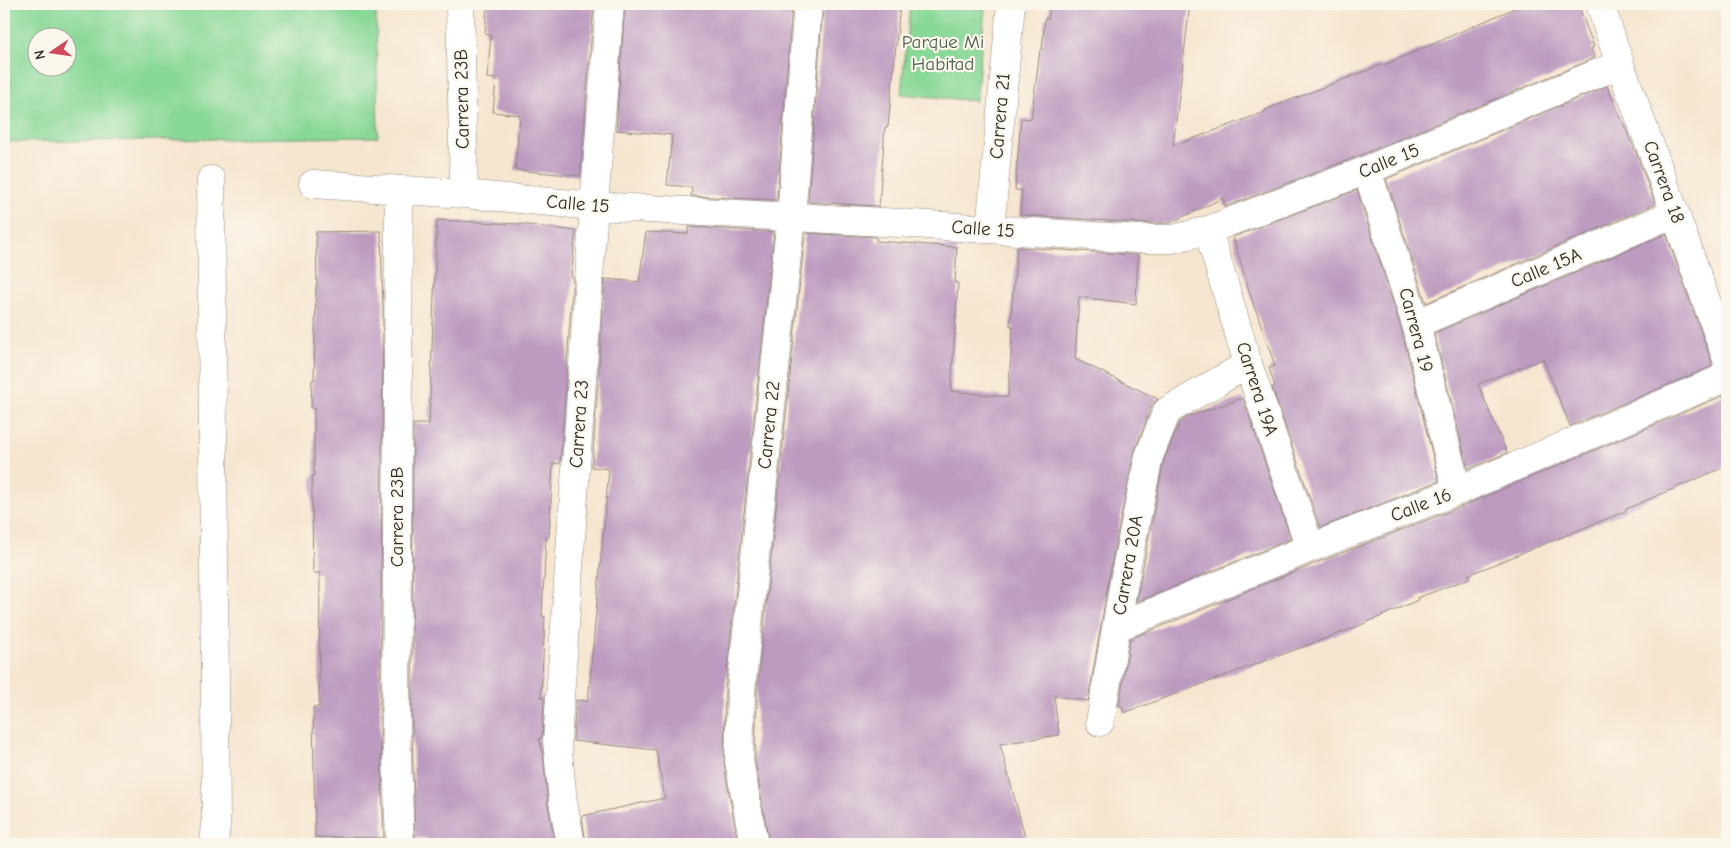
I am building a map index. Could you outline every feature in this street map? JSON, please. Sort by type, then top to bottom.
[{"type":"street","name":"Carrera 23B","points":[[460,4],[464,194]]},
{"type":"street","name":"Carrera 23","points":[[571,844],[563,802],[558,741],[594,206],[610,4]]},
{"type":"street","name":"Carrera 22","points":[[754,844],[739,761],[740,690],[791,217],[808,4]]},
{"type":"street","name":"Carrera 21","points":[[990,229],[1011,4]]},
{"type":"street","name":"Carrera 18","points":[[1600,4],[1675,213],[1726,369]]},
{"type":"street","name":"Calle 15","points":[[313,184],[464,194],[594,206],[1138,239],[1174,239],[1208,230],[1368,170],[1620,64]]},
{"type":"street","name":"Carrera 19","points":[[1368,170],[1416,324],[1457,491]]},
{"type":"street","points":[[211,180],[216,824],[214,844]]},
{"type":"street","name":"Carrera 23B","points":[[399,190],[396,727],[400,844]]},
{"type":"street","name":"Calle 15A","points":[[1416,324],[1675,213]]},
{"type":"street","name":"Carrera 19A","points":[[1208,230],[1248,364],[1310,548]]},
{"type":"street","name":"Carrera 20A","points":[[1100,722],[1118,627],[1127,564],[1149,456],[1166,411],[1248,364]]},
{"type":"street","name":"Calle 16","points":[[1118,627],[1310,548],[1457,491],[1726,369]]},
{"type":"green space","points":[[4,4],[376,4],[378,137],[4,142]]},
{"type":"green space","name":"Parque Mi Habitad","points":[[910,4],[937,4],[985,9],[976,101],[901,94]]},
{"type":"building","points":[[487,4],[594,4],[580,176],[515,170],[520,115],[493,112],[496,79],[487,78],[491,35],[485,34]]},
{"type":"building","points":[[625,4],[792,4],[777,200],[691,196],[692,187],[667,185],[672,135],[616,130]]},
{"type":"building","points":[[823,4],[900,4],[888,127],[885,127],[879,206],[808,202]]},
{"type":"building","points":[[1050,4],[1190,4],[1173,146],[1382,66],[1524,4],[1578,4],[1594,47],[1591,48],[1595,58],[1361,155],[1225,207],[1223,198],[1170,223],[1139,223],[1020,215],[1022,190],[1015,190],[1021,118],[1031,119],[1045,18],[1048,19]]},
{"type":"building","points":[[1607,86],[1637,155],[1655,204],[1426,303],[1386,179]]},
{"type":"building","points":[[1357,190],[1401,328],[1439,481],[1320,528],[1272,387],[1275,386],[1269,368],[1275,366],[1255,310],[1233,237]]},
{"type":"building","points":[[437,220],[520,224],[576,231],[571,277],[573,277],[560,464],[553,463],[549,537],[546,537],[542,616],[545,617],[541,697],[544,698],[542,738],[539,738],[543,754],[548,805],[555,844],[427,844],[426,838],[415,838],[412,727],[413,424],[429,424]]},
{"type":"building","points":[[689,227],[774,232],[725,690],[724,764],[738,844],[586,844],[582,816],[665,798],[656,750],[573,741],[576,700],[588,701],[609,469],[592,467],[605,279],[639,282],[646,232],[688,234]]},
{"type":"building","points":[[381,231],[383,308],[380,727],[384,838],[315,837],[313,707],[319,707],[320,573],[313,573],[312,476],[314,476],[314,408],[311,408],[312,380],[314,380],[317,286],[316,232]]},
{"type":"building","points":[[805,233],[876,237],[876,241],[957,247],[955,283],[958,283],[951,391],[1008,397],[1013,326],[1010,326],[1017,247],[1138,255],[1136,304],[1079,297],[1075,359],[1158,399],[1152,405],[1134,453],[1112,561],[1088,701],[1054,696],[1059,735],[1000,744],[1027,844],[769,844],[755,760],[757,691]]},
{"type":"building","points":[[1666,234],[1712,363],[1710,367],[1570,426],[1543,359],[1478,384],[1507,453],[1468,469],[1434,333]]},
{"type":"building","points":[[1727,394],[1727,466],[1626,509],[1626,511],[1468,575],[1470,578],[1417,598],[1418,600],[1354,628],[1124,713],[1122,706],[1119,706],[1130,639],[1316,563],[1463,506]]},
{"type":"building","points":[[1243,398],[1291,539],[1136,602],[1164,460],[1180,422],[1189,416]]}]
